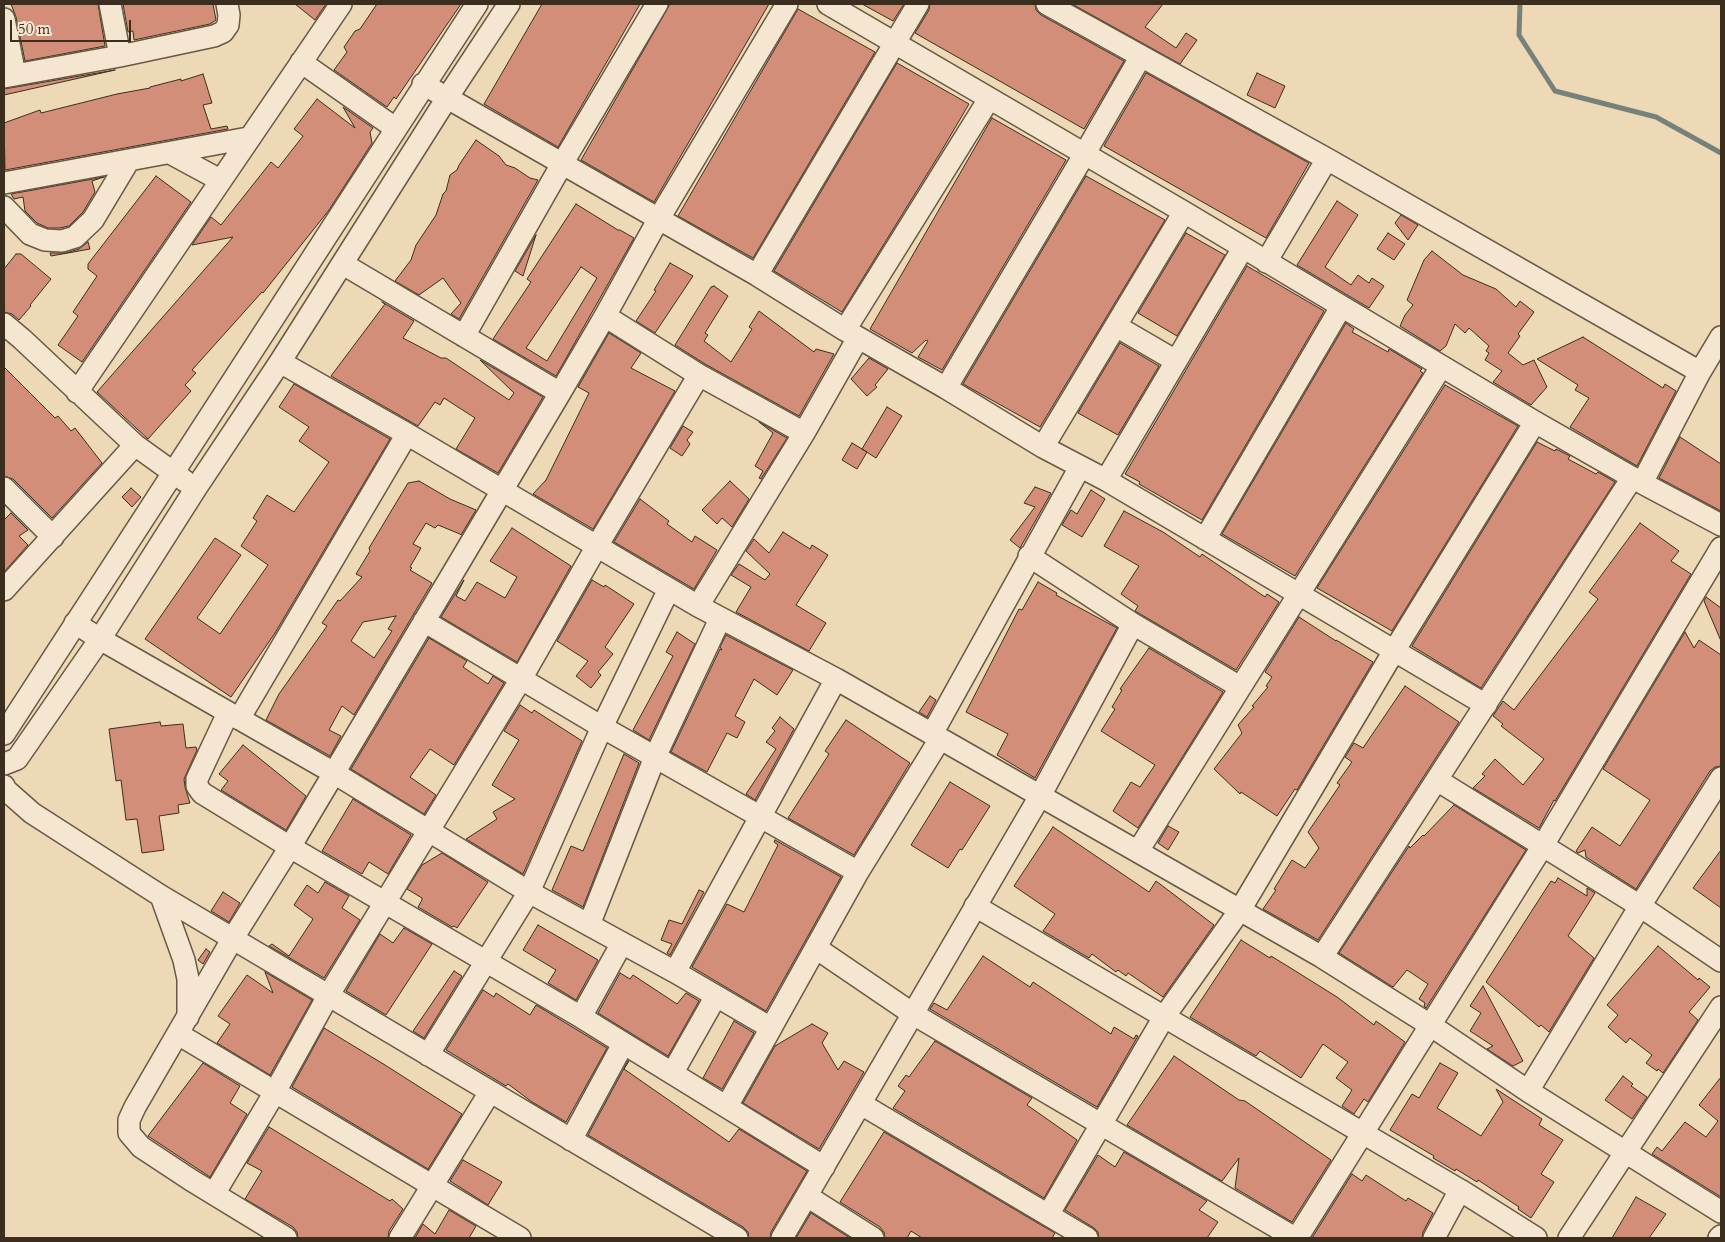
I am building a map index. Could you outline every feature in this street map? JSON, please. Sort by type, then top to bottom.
[{"type":"street","points":[[110,4],[120,56]]},
{"type":"street","points":[[4,19],[9,76],[120,56],[214,36],[224,32],[228,25],[227,4]]},
{"type":"street","points":[[77,392],[248,138],[341,4]]},
{"type":"street","points":[[5,726],[76,623],[476,4]]},
{"type":"street","points":[[4,764],[17,759],[100,640],[509,4]]},
{"type":"street","points":[[464,336],[562,164],[657,4]]},
{"type":"street","points":[[286,1238],[141,1146],[129,1133],[129,1120],[233,938],[290,847],[501,490],[560,394],[606,316],[658,220],[787,4]]},
{"type":"street","points":[[828,4],[1184,212],[1535,422],[1637,481],[1721,525]]},
{"type":"street","points":[[757,275],[918,4]]},
{"type":"street","points":[[1047,4],[1327,159],[1700,372]]},
{"type":"street","points":[[946,388],[1141,56]]},
{"type":"street","points":[[301,62],[395,128]]},
{"type":"street","points":[[423,84],[757,275],[852,334],[1043,447],[1106,480],[1486,705]]},
{"type":"street","points":[[698,606],[804,433],[852,334],[989,99]]},
{"type":"street","points":[[4,183],[248,138]]},
{"type":"street","points":[[170,153],[220,180]]},
{"type":"street","points":[[1266,262],[1327,159]]},
{"type":"street","points":[[4,207],[30,234],[45,240],[62,241],[75,236],[93,220],[129,160]]},
{"type":"street","points":[[1043,447],[1184,212]]},
{"type":"street","points":[[1106,480],[1243,248]]},
{"type":"street","points":[[343,264],[560,394]]},
{"type":"street","points":[[1205,539],[1341,307]]},
{"type":"street","points":[[606,316],[699,375],[804,433]]},
{"type":"street","points":[[4,324],[135,445],[196,488]]},
{"type":"street","points":[[1116,326],[1176,361]]},
{"type":"street","points":[[1322,957],[1486,705],[1637,481],[1721,337]]},
{"type":"street","points":[[280,362],[720,619],[836,679],[1322,957],[1430,1025],[1528,1091],[1721,1212]]},
{"type":"street","points":[[1138,852],[1441,367]]},
{"type":"street","points":[[214,1194],[275,1092],[328,996],[521,679],[597,546],[699,375]]},
{"type":"street","points":[[1048,1215],[1164,1017],[1240,910],[1394,651],[1535,422]]},
{"type":"street","points":[[406,434],[233,716],[198,776],[197,786],[202,792],[290,847],[673,1072],[824,1167]]},
{"type":"street","points":[[4,590],[135,445]]},
{"type":"street","points":[[727,1106],[936,736],[1028,556],[1080,467]]},
{"type":"street","points":[[4,488],[54,536]]},
{"type":"street","points":[[816,948],[913,1014],[1296,1238],[1542,847],[1721,548]]},
{"type":"street","points":[[1028,556],[1133,624],[1240,687]]},
{"type":"street","points":[[428,1055],[529,892],[602,727],[669,589]]},
{"type":"street","points":[[589,925],[655,758],[720,619]]},
{"type":"street","points":[[424,621],[655,758],[858,872]]},
{"type":"street","points":[[76,623],[100,640],[334,773],[529,892],[676,972],[770,1028]]},
{"type":"street","points":[[782,1238],[1040,796],[1133,624]]},
{"type":"street","points":[[676,972],[836,679]]},
{"type":"street","points":[[1528,1091],[1640,906],[1721,778]]},
{"type":"street","points":[[1437,780],[1542,847],[1640,906],[1721,961]]},
{"type":"street","points":[[4,790],[32,813],[161,896],[737,1238]]},
{"type":"street","points":[[161,896],[184,960],[188,979],[183,1026]]},
{"type":"street","points":[[975,906],[1460,1190],[1536,1238]]},
{"type":"street","points":[[581,1017],[622,943]]},
{"type":"street","points":[[673,1072],[716,996]]},
{"type":"street","points":[[1569,1238],[1721,1007]]},
{"type":"street","points":[[183,1026],[275,1092],[520,1238]]},
{"type":"street","points":[[571,1140],[623,1044]]},
{"type":"street","points":[[400,1238],[490,1092]]},
{"type":"street","points":[[860,1104],[1087,1238]]},
{"type":"street","points":[[1434,1238],[1460,1190]]},
{"type":"street","points":[[807,1196],[873,1238]]},
{"type":"building","points":[[11,4],[98,4],[105,46],[25,61],[16,17]]},
{"type":"building","points":[[123,4],[213,4],[216,20],[210,24],[134,40],[133,31],[128,32]]},
{"type":"building","points":[[295,4],[326,4],[315,20]]},
{"type":"building","points":[[377,4],[461,4],[396,99],[394,97],[387,107],[334,70],[347,52],[344,47],[355,31],[360,29]]},
{"type":"building","points":[[542,4],[640,4],[558,147],[484,104]]},
{"type":"building","points":[[670,4],[769,4],[654,202],[581,160]]},
{"type":"building","points":[[862,4],[904,4],[893,21]]},
{"type":"building","points":[[930,4],[1035,4],[1036,10],[1041,15],[1124,61],[1084,129],[915,33],[929,10]]},
{"type":"building","points":[[1072,4],[1163,4],[1145,27],[1176,48],[1186,33],[1197,40],[1180,64]]},
{"type":"building","points":[[798,9],[875,52],[753,258],[678,216]]},
{"type":"building","points":[[897,63],[969,104],[842,312],[774,271]]},
{"type":"building","points":[[115,70],[4,95],[4,89]]},
{"type":"building","points":[[1146,73],[1309,163],[1266,238],[1104,146]]},
{"type":"building","points":[[1257,73],[1285,86],[1275,108],[1247,95]]},
{"type":"building","points":[[203,74],[212,103],[203,105],[211,129],[227,126],[228,129],[5,170],[4,123],[40,110],[41,113],[181,79],[181,81]]},
{"type":"building","points":[[317,99],[355,128],[343,107],[373,128],[370,132],[372,143],[329,210],[263,293],[192,370],[196,373],[185,385],[191,391],[148,439],[97,392],[233,237],[192,245],[211,217],[221,225],[271,162],[278,168],[303,136],[294,129]]},
{"type":"building","points":[[992,118],[1066,160],[942,370],[918,357],[928,341],[926,340],[912,353],[870,329]]},
{"type":"building","points":[[476,140],[499,156],[506,165],[515,168],[530,178],[538,180],[459,319],[451,314],[461,303],[443,278],[419,295],[395,281],[411,260],[416,245],[436,215],[443,194],[446,191],[450,175],[457,170]]},
{"type":"building","points":[[156,176],[191,202],[82,362],[58,345],[78,316],[73,312],[97,276],[88,269],[88,264]]},
{"type":"building","points":[[1086,176],[1165,220],[1040,427],[963,384]]},
{"type":"building","points":[[104,177],[92,181],[95,192],[83,212],[69,226],[60,228],[48,228],[37,223],[25,211],[23,197],[14,199],[11,194]]},
{"type":"building","points":[[1337,201],[1358,215],[1325,267],[1351,285],[1358,275],[1369,283],[1372,278],[1384,286],[1369,308],[1297,265]]},
{"type":"building","points":[[576,204],[634,238],[556,376],[493,339],[531,282],[527,279]],"holes":[[[581,267],[597,278],[547,361],[526,348]]]},
{"type":"building","points":[[1401,215],[1418,225],[1408,240],[1395,223]]},
{"type":"building","points":[[1186,233],[1225,255],[1177,336],[1138,313]]},
{"type":"building","points":[[1388,233],[1405,244],[1394,260],[1377,249]]},
{"type":"building","points":[[536,235],[523,276],[515,271]]},
{"type":"building","points":[[88,242],[90,249],[51,256],[50,253],[66,253],[79,249]]},
{"type":"building","points":[[1432,251],[1463,275],[1496,289],[1516,307],[1520,301],[1534,312],[1518,334],[1520,336],[1508,353],[1523,365],[1534,360],[1547,387],[1531,405],[1493,382],[1502,371],[1485,360],[1489,353],[1486,351],[1489,346],[1469,328],[1465,333],[1455,324],[1446,346],[1440,351],[1400,326],[1405,315],[1413,305],[1407,300],[1424,260]]},
{"type":"building","points":[[16,254],[21,254],[51,279],[19,320],[12,314],[4,312],[4,269]]},
{"type":"building","points":[[670,263],[693,276],[655,333],[636,321],[656,291],[654,290]]},
{"type":"building","points":[[1247,266],[1324,311],[1202,520],[1125,474]]},
{"type":"building","points":[[714,286],[728,296],[705,333],[708,335],[704,341],[731,362],[752,329],[749,327],[759,311],[814,352],[816,349],[834,354],[799,416],[705,364],[675,345],[711,287]]},
{"type":"building","points":[[382,302],[414,321],[403,338],[441,358],[446,358],[509,400],[514,393],[480,360],[543,397],[498,473],[456,449],[475,418],[444,398],[440,405],[435,402],[418,426],[331,376],[385,304]]},
{"type":"building","points":[[1346,323],[1354,329],[1352,332],[1388,352],[1389,349],[1422,369],[1420,371],[1423,373],[1295,576],[1222,534]]},
{"type":"building","points":[[609,333],[641,353],[631,368],[675,391],[593,529],[533,494],[546,480],[589,393],[578,387]]},
{"type":"building","points":[[1583,337],[1663,388],[1665,384],[1676,391],[1637,466],[1570,427],[1589,398],[1575,390],[1578,385],[1537,359]]},
{"type":"building","points":[[1120,343],[1159,366],[1118,435],[1078,413]]},
{"type":"building","points":[[869,358],[888,369],[875,385],[877,387],[867,396],[851,379]]},
{"type":"building","points":[[4,367],[55,418],[58,416],[71,431],[75,428],[102,463],[52,518],[13,479],[4,476]]},
{"type":"building","points":[[294,384],[390,439],[275,633],[231,697],[145,639],[215,538],[241,555],[197,618],[220,634],[268,565],[241,546],[257,521],[253,518],[267,495],[294,512],[329,462],[299,441],[309,427],[279,407]]},
{"type":"building","points":[[1445,385],[1518,426],[1392,631],[1317,588]]},
{"type":"building","points":[[887,407],[902,416],[876,458],[862,449]]},
{"type":"building","points":[[759,422],[787,438],[761,479],[759,478],[763,471],[755,466],[773,433]]},
{"type":"building","points":[[683,426],[693,432],[687,440],[690,444],[682,456],[670,448]]},
{"type":"building","points":[[1680,437],[1721,464],[1721,511],[1659,478]]},
{"type":"building","points":[[1537,442],[1570,456],[1568,459],[1596,474],[1598,472],[1615,482],[1481,688],[1412,646]]},
{"type":"building","points":[[852,443],[867,452],[857,469],[842,460]]},
{"type":"building","points":[[419,481],[450,499],[476,510],[461,535],[438,525],[435,528],[426,523],[413,544],[421,548],[410,570],[432,583],[354,715],[342,706],[329,730],[341,736],[330,756],[266,720],[279,694],[327,626],[322,623],[338,600],[340,601],[362,577],[356,574],[370,551],[369,548],[408,483]],"holes":[[[396,616],[388,629],[392,631],[374,658],[351,641],[363,622]]]},
{"type":"building","points":[[730,481],[749,499],[732,527],[722,518],[717,524],[702,510]]},
{"type":"building","points":[[1035,487],[1051,493],[1020,548],[1010,540],[1035,507],[1024,503]]},
{"type":"building","points":[[131,488],[141,497],[132,507],[122,497]]},
{"type":"building","points":[[1091,490],[1105,499],[1082,537],[1062,525],[1071,510],[1077,514]]},
{"type":"building","points":[[640,499],[669,521],[667,524],[692,542],[695,536],[717,550],[694,589],[614,542]]},
{"type":"building","points":[[1124,511],[1163,532],[1200,557],[1202,554],[1265,597],[1267,594],[1279,602],[1236,670],[1135,611],[1138,606],[1121,594],[1139,566],[1104,546]]},
{"type":"building","points":[[11,513],[28,530],[19,536],[28,545],[4,572],[4,520]]},
{"type":"building","points":[[1640,523],[1679,551],[1671,561],[1691,574],[1554,800],[1539,828],[1473,788],[1485,776],[1482,774],[1495,759],[1523,785],[1544,759],[1501,726],[1503,724],[1493,716],[1503,701],[1514,710],[1598,599],[1589,592]]},
{"type":"building","points":[[512,528],[571,566],[517,662],[441,617],[464,580],[456,596],[465,601],[477,582],[505,598],[517,577],[490,561]]},
{"type":"building","points":[[783,532],[810,549],[812,545],[828,555],[796,605],[826,623],[809,651],[736,612],[751,587],[731,575],[739,564],[765,580],[770,574],[746,551],[754,539],[769,553]]},
{"type":"building","points":[[592,580],[604,587],[605,585],[634,604],[605,647],[613,654],[598,672],[601,675],[591,688],[576,676],[588,661],[557,641]]},
{"type":"building","points":[[1038,582],[1057,593],[1056,595],[1117,628],[1035,778],[997,755],[1008,734],[966,712],[1019,609],[1022,610]]},
{"type":"building","points":[[1706,597],[1721,608],[1721,641],[1704,601]]},
{"type":"building","points":[[1299,617],[1373,662],[1297,790],[1295,789],[1277,816],[1241,792],[1240,794],[1214,769],[1242,733],[1238,725],[1268,687],[1266,686],[1272,677],[1265,672]]},
{"type":"building","points":[[677,632],[695,644],[649,740],[633,730],[673,656],[666,652]]},
{"type":"building","points":[[1685,632],[1694,648],[1699,640],[1721,655],[1721,766],[1715,767],[1710,771],[1636,889],[1586,857],[1585,850],[1578,853],[1576,851],[1592,827],[1620,846],[1650,800],[1603,769]]},
{"type":"building","points":[[726,635],[793,670],[777,695],[754,679],[735,716],[745,722],[737,738],[727,733],[707,772],[671,752],[720,649],[722,650],[720,647]]},
{"type":"building","points":[[429,638],[467,661],[463,667],[488,684],[493,676],[504,683],[454,765],[430,749],[410,777],[436,795],[424,814],[351,769]]},
{"type":"building","points":[[1149,648],[1223,692],[1138,828],[1113,811],[1131,782],[1140,787],[1155,765],[1101,731],[1115,709],[1112,707],[1122,690],[1120,689]]},
{"type":"building","points":[[1405,686],[1459,722],[1318,940],[1263,909],[1276,890],[1274,889],[1292,860],[1305,868],[1319,848],[1308,832],[1340,785],[1337,783],[1352,762],[1345,757],[1354,743],[1363,748]]},
{"type":"building","points":[[930,696],[936,700],[927,717],[919,712]]},
{"type":"building","points":[[520,705],[532,713],[534,710],[582,741],[523,874],[466,839],[497,819],[493,812],[515,799],[492,785],[519,740],[504,731]]},
{"type":"building","points":[[780,717],[794,729],[755,800],[746,794],[776,749],[766,742],[775,731],[772,728]]},
{"type":"building","points":[[846,720],[910,763],[854,855],[788,818],[829,754],[825,751]]},
{"type":"building","points":[[160,722],[161,726],[183,724],[186,748],[196,747],[197,750],[184,779],[190,803],[178,805],[179,813],[159,816],[164,850],[142,853],[137,819],[126,820],[121,780],[116,781],[109,729]]},
{"type":"building","points":[[243,745],[306,796],[286,830],[221,790],[228,781],[219,774]]},
{"type":"building","points":[[624,754],[639,763],[583,907],[552,890],[571,846],[583,851]]},
{"type":"building","points":[[950,782],[990,806],[948,868],[911,845]]},
{"type":"building","points":[[353,799],[411,835],[388,874],[369,862],[362,874],[322,851]]},
{"type":"building","points":[[1454,805],[1526,850],[1426,1008],[1424,1006],[1425,1003],[1419,999],[1428,984],[1407,970],[1393,987],[1339,953],[1409,846],[1410,848],[1424,836]]},
{"type":"building","points":[[1168,826],[1179,832],[1168,850],[1158,843]]},
{"type":"building","points":[[1053,827],[1149,892],[1156,881],[1214,925],[1163,997],[1128,973],[1126,976],[1118,970],[1116,972],[1092,954],[1089,958],[1043,931],[1055,914],[1014,886]]},
{"type":"building","points":[[775,840],[841,877],[766,1011],[692,967],[727,904],[744,912],[778,845],[774,842]]},
{"type":"building","points":[[1721,850],[1721,908],[1693,888]]},
{"type":"building","points":[[442,853],[488,882],[457,928],[418,907],[422,898],[407,889],[422,865]]},
{"type":"building","points":[[1558,878],[1587,896],[1587,888],[1595,893],[1568,936],[1594,958],[1549,1032],[1541,1025],[1539,1027],[1486,982],[1551,881],[1555,883]]},
{"type":"building","points":[[325,882],[349,896],[342,908],[360,920],[324,978],[269,946],[272,944],[289,956],[313,919],[294,905],[307,885],[318,893]]},
{"type":"building","points":[[699,890],[704,892],[670,955],[667,953],[672,944],[661,940],[669,920],[682,924]]},
{"type":"building","points":[[223,892],[240,903],[229,922],[211,911]]},
{"type":"building","points":[[538,925],[598,960],[576,1000],[548,983],[556,970],[523,950]]},
{"type":"building","points":[[404,928],[432,944],[386,1015],[346,991],[380,934],[393,943]]},
{"type":"building","points":[[1241,940],[1270,958],[1271,956],[1337,997],[1374,1025],[1376,1021],[1405,1042],[1368,1102],[1364,1099],[1354,1114],[1342,1106],[1352,1090],[1336,1078],[1348,1062],[1323,1044],[1301,1078],[1260,1051],[1256,1056],[1190,1017]]},
{"type":"building","points":[[1658,946],[1698,980],[1699,978],[1710,987],[1689,1012],[1698,1020],[1663,1073],[1646,1063],[1652,1055],[1630,1038],[1626,1043],[1608,1027],[1618,1015],[1607,1005]]},
{"type":"building","points":[[206,949],[210,952],[203,964],[198,960]]},
{"type":"building","points":[[983,956],[1030,987],[1033,982],[1111,1034],[1114,1027],[1134,1039],[1136,1035],[1138,1036],[1097,1107],[930,1009],[934,1003],[947,1010]]},
{"type":"building","points":[[454,971],[462,976],[424,1038],[413,1031]]},
{"type":"building","points":[[265,972],[312,1000],[270,1075],[217,1043],[230,1024],[218,1016],[247,975],[273,993]]},
{"type":"building","points":[[620,973],[630,979],[633,975],[677,1004],[686,993],[699,1001],[668,1056],[598,1013]]},
{"type":"building","points":[[1483,986],[1523,1061],[1513,1066],[1487,1049],[1493,1046],[1470,1031],[1481,1013],[1470,1006]]},
{"type":"building","points":[[483,990],[494,997],[496,993],[530,1015],[536,1005],[607,1048],[566,1122],[532,1102],[508,1084],[506,1086],[446,1050]]},
{"type":"building","points":[[734,1021],[754,1033],[722,1089],[703,1078]]},
{"type":"building","points":[[812,1024],[828,1033],[822,1043],[838,1070],[844,1061],[864,1072],[819,1149],[743,1103],[775,1046]]},
{"type":"building","points":[[324,1028],[462,1114],[428,1169],[292,1087]]},
{"type":"building","points":[[935,1041],[1032,1098],[1027,1105],[1077,1140],[1044,1198],[893,1108],[905,1091],[898,1086],[906,1075],[909,1077]]},
{"type":"building","points":[[1174,1056],[1239,1100],[1245,1101],[1331,1160],[1292,1222],[1235,1188],[1239,1158],[1222,1181],[1127,1125]]},
{"type":"building","points":[[628,1061],[624,1069],[729,1142],[739,1129],[807,1171],[771,1232],[770,1238],[749,1238],[748,1232],[743,1227],[588,1135]]},
{"type":"building","points":[[203,1063],[240,1086],[230,1103],[247,1114],[210,1177],[148,1136]]},
{"type":"building","points":[[1440,1063],[1458,1073],[1437,1108],[1481,1136],[1503,1102],[1496,1089],[1542,1119],[1539,1125],[1563,1140],[1541,1174],[1554,1182],[1531,1218],[1518,1209],[1519,1207],[1478,1180],[1477,1182],[1456,1169],[1455,1171],[1390,1130],[1412,1094],[1419,1098]]},
{"type":"building","points":[[1623,1076],[1633,1084],[1631,1086],[1647,1097],[1632,1119],[1605,1100]]},
{"type":"building","points":[[1721,1077],[1721,1197],[1652,1154],[1657,1147],[1662,1151],[1685,1122],[1706,1137],[1718,1121],[1699,1105]]},
{"type":"building","points":[[269,1127],[390,1201],[392,1199],[403,1209],[389,1231],[388,1238],[298,1238],[297,1232],[293,1227],[245,1199],[262,1171],[247,1163]]},
{"type":"building","points":[[884,1132],[1055,1233],[1052,1238],[922,1238],[911,1231],[907,1238],[885,1238],[884,1232],[880,1227],[840,1202]]},
{"type":"building","points":[[1124,1152],[1207,1201],[1199,1210],[1218,1222],[1207,1238],[1099,1238],[1098,1232],[1094,1228],[1065,1210],[1098,1155],[1115,1167]]},
{"type":"building","points":[[463,1160],[502,1182],[488,1205],[450,1181]]},
{"type":"building","points":[[1352,1174],[1362,1181],[1366,1175],[1406,1201],[1408,1198],[1433,1213],[1423,1232],[1422,1238],[1312,1238]]},
{"type":"building","points":[[1636,1197],[1666,1214],[1649,1238],[1612,1238]]},
{"type":"building","points":[[449,1210],[476,1226],[469,1238],[415,1238],[423,1224],[435,1234]]},
{"type":"building","points":[[811,1213],[850,1238],[796,1238]]},
{"type":"waterway","points":[[1520,4],[1519,35],[1555,91],[1656,117],[1721,153]]}]
